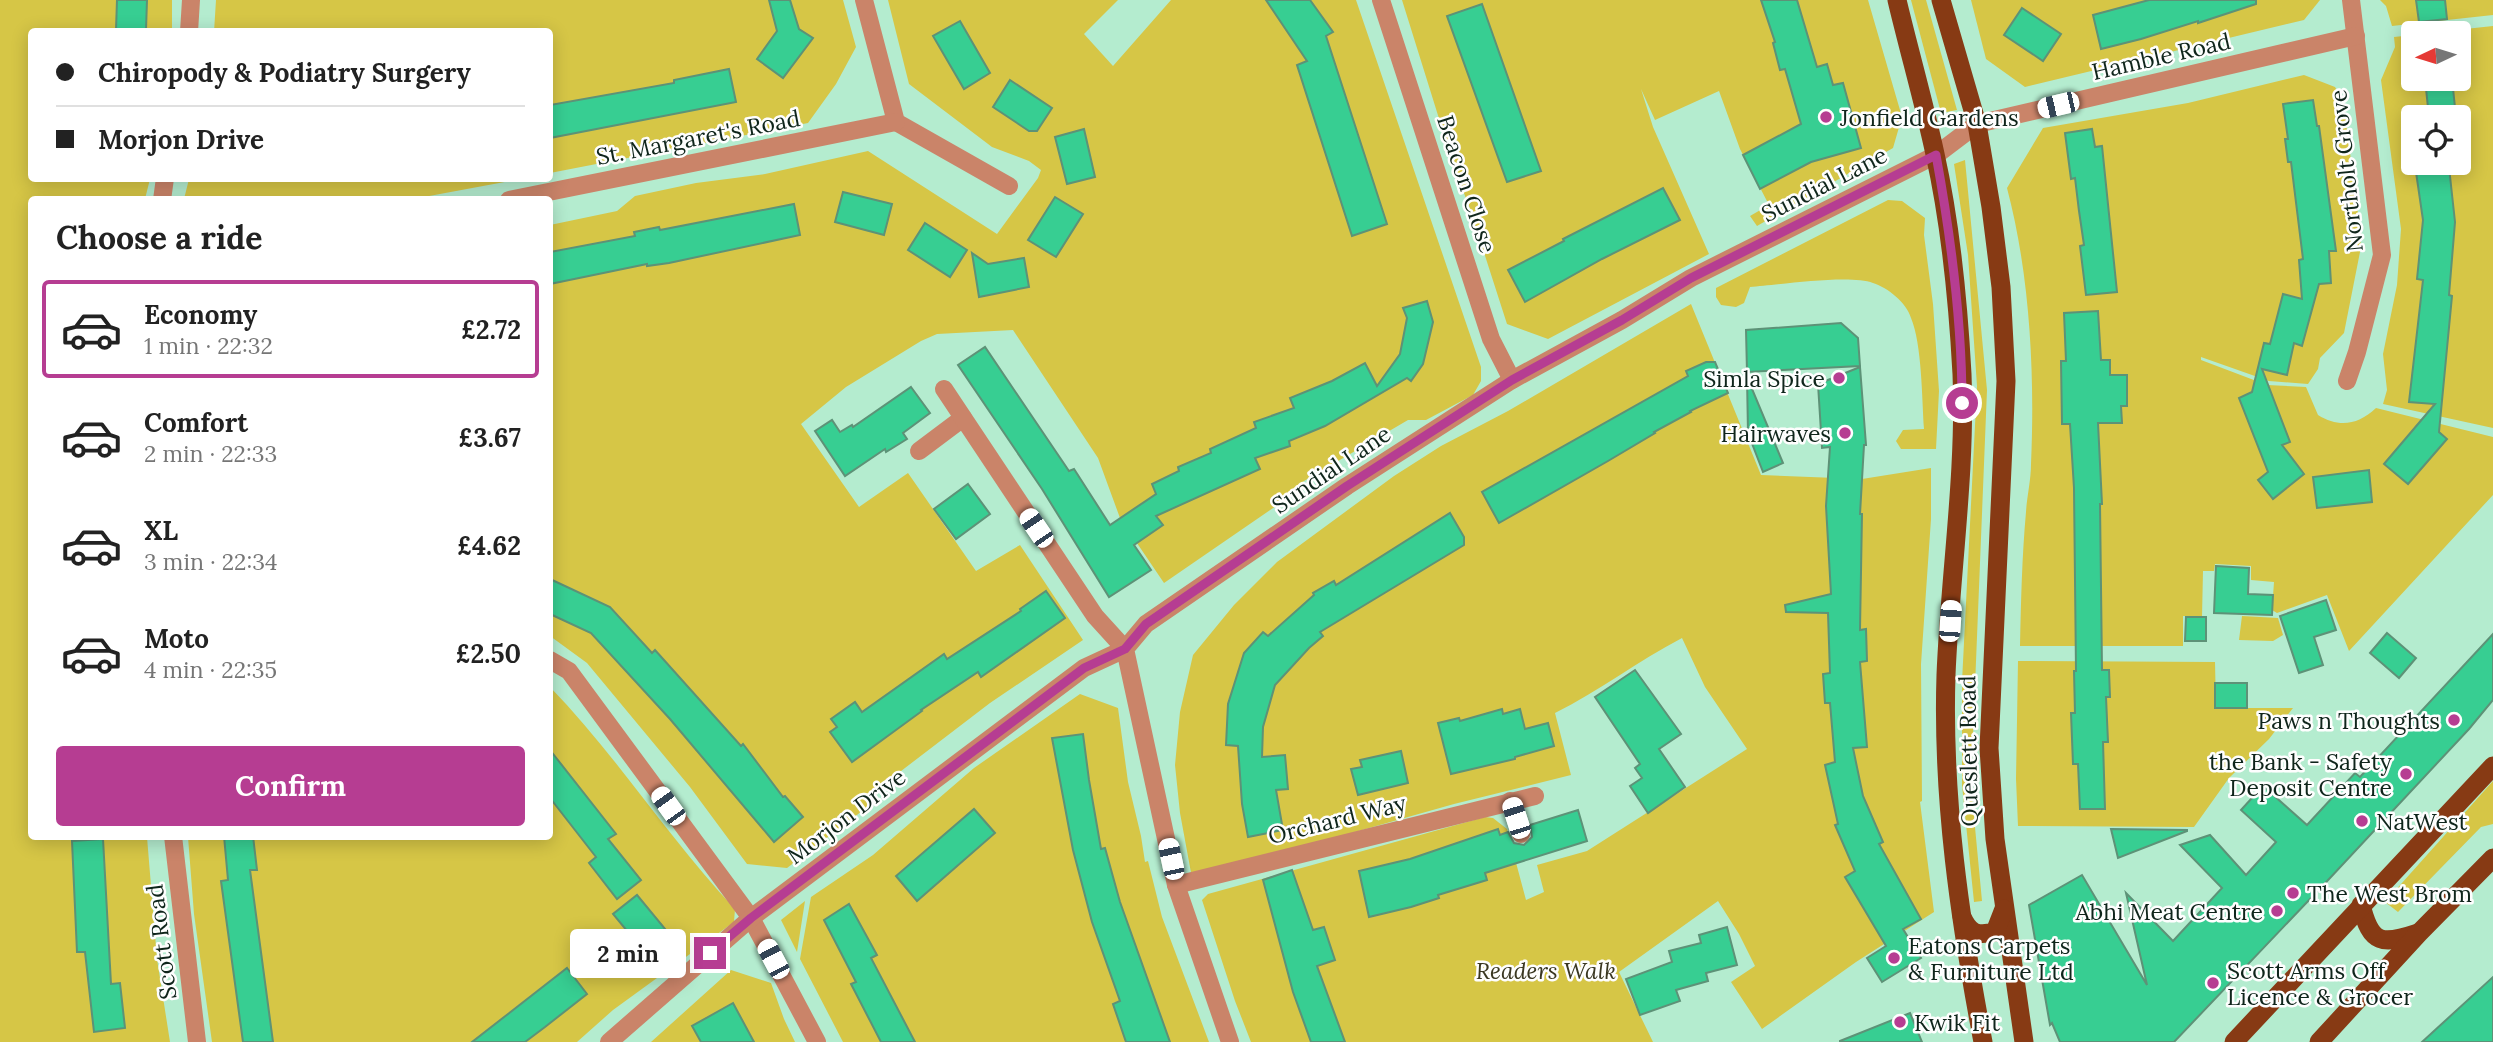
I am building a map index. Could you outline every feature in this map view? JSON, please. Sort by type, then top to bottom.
[{"type":"highway","name":"Queslett Road","points":[[1897,0],[1936,155],[1950,237],[1962,377],[1961,456],[1946,676],[1948,814],[1961,914],[1983,1042]]},
{"type":"highway","name":"Queslett Road","points":[[1941,0],[1977,124],[2001,288],[2006,381],[1989,748],[1995,839],[2024,1041]]},
{"type":"highway","points":[[2235,1042],[2493,766]]},
{"type":"highway","points":[[2313,1042],[2325,1036],[2419,933],[2493,858]]},
{"type":"highway","points":[[2361,905],[2366,927],[2375,936],[2392,941],[2419,933]]},
{"type":"highway","points":[[1961,914],[1968,930],[1979,935],[1995,932],[2004,908]]},
{"type":"street","points":[[189,28],[191,0]]},
{"type":"street","points":[[864,0],[897,122],[1009,186]]},
{"type":"street","name":"Beacon Close","points":[[1381,0],[1491,339],[1512,380]]},
{"type":"street","name":"Northolt Grove","points":[[2347,381],[2382,255],[2351,0]]},
{"type":"street","name":"Hamble Road","points":[[1977,124],[2356,36]]},
{"type":"street","name":"St. Margaret's Road","points":[[529,196],[897,122]]},
{"type":"street","points":[[1936,155],[1977,124]]},
{"type":"street","name":"Sundial Lane","points":[[1125,649],[1146,624],[1347,486],[1512,380],[1622,320],[1691,278],[1936,155]]},
{"type":"street","points":[[944,389],[1095,616],[1125,649],[1176,885],[1230,1042]]},
{"type":"street","points":[[919,451],[963,418]]},
{"type":"street","name":"Morjon Drive","points":[[610,1042],[751,918],[1084,668],[1125,649]]},
{"type":"street","points":[[553,662],[569,671],[751,918],[817,1042]]},
{"type":"street","name":"Orchard Way","points":[[1176,885],[1535,796]]},
{"type":"street","points":[[1510,801],[1521,834]]},
{"type":"street","name":"Scott Road","points":[[173,840],[197,1042]]},
{"type":"green space","points":[[0,0],[172,0],[172,28],[28,28],[28,182],[149,182],[146,196],[28,196],[28,840],[147,840],[157,959],[170,1042],[0,1042]]},
{"type":"green space","points":[[216,0],[843,0],[856,47],[836,84],[808,123],[553,172],[553,28],[214,28]]},
{"type":"green space","points":[[888,0],[1118,0],[1084,34],[1113,66],[1171,0],[1356,0],[1481,367],[1481,381],[1473,395],[1426,420],[1408,420],[1304,481],[1276,506],[1164,583],[1120,518],[1098,458],[1013,330],[937,334],[846,387],[801,424],[859,507],[908,473],[976,571],[1020,545],[1083,640],[990,703],[871,794],[874,802],[787,868],[747,864],[690,787],[587,663],[553,638],[553,224],[617,211],[635,196],[696,183],[765,174],[868,151],[997,234],[1041,170],[1029,161],[992,147],[909,84]]},
{"type":"green space","points":[[1402,0],[1868,0],[1902,117],[1893,148],[1757,226],[1750,216],[1769,205],[1740,149],[1719,91],[1655,120],[1641,89],[1653,127],[1709,254],[1548,339],[1507,324]]},
{"type":"green space","points":[[1911,0],[1926,0],[1957,110],[1941,113]]},
{"type":"green space","points":[[1971,0],[2320,0],[2304,20],[2025,87],[1986,59]]},
{"type":"green space","points":[[2380,0],[2493,0],[2493,15],[2438,21],[2401,21],[2401,25],[2392,26],[2386,6]]},
{"type":"green space","points":[[2493,26],[2493,428],[2383,404],[2387,390],[2383,354],[2397,285],[2401,229],[2381,80],[2395,47],[2394,37],[2401,36],[2401,91],[2471,91],[2471,28]]},
{"type":"green space","points":[[2304,75],[2335,87],[2343,100],[2361,236],[2344,333],[2320,358],[2318,369],[2308,384],[2269,381],[2201,357],[2201,360],[2267,385],[2306,387],[2318,415],[2333,422],[2355,421],[2376,408],[2493,437],[2493,495],[2349,651],[2327,595],[2277,613],[2272,610],[2274,582],[2251,580],[2251,566],[2215,564],[2214,571],[2203,571],[2202,617],[2183,616],[2183,646],[2020,646],[2024,545],[2031,470],[2032,395],[2026,290],[2007,188],[2043,128],[2188,103]]},
{"type":"green space","points":[[1965,160],[1987,390],[1971,785],[1982,901],[1974,902],[1962,785],[1962,682],[1977,386],[1968,255],[1954,164]]},
{"type":"green space","points":[[188,182],[505,182],[429,196],[185,196]]},
{"type":"green space","points":[[1888,200],[1902,201],[1925,218],[1924,235],[1933,304],[1939,391],[1936,449],[1901,449],[1896,441],[1903,430],[1924,429],[1921,372],[1915,329],[1905,306],[1890,292],[1873,283],[1831,280],[1750,287],[1744,303],[1736,307],[1721,305],[1716,297],[1716,288]]},
{"type":"green space","name":"Readers Walk","points":[[1691,304],[1761,475],[1862,479],[1931,468],[1931,519],[1921,664],[1920,802],[1934,912],[1856,962],[1762,1029],[1731,982],[1755,966],[1718,901],[1619,972],[1653,1042],[1251,1042],[1202,900],[1208,894],[1485,817],[1493,818],[1507,829],[1526,900],[1544,892],[1537,865],[1587,851],[1747,749],[1705,687],[1682,638],[1555,713],[1571,775],[1454,804],[1192,878],[1180,813],[1175,765],[1180,712],[1193,655],[1234,605],[1277,562],[1394,476],[1441,446],[1508,411]]},
{"type":"green space","points":[[2242,616],[2278,618],[2283,635],[2273,641],[2239,640]]},
{"type":"green space","points":[[2018,661],[2215,662],[2216,708],[2293,708],[2269,739],[2229,778],[2194,827],[2018,826]]},
{"type":"green space","points":[[553,690],[598,741],[735,909],[734,922],[613,1010],[577,1042],[212,1042],[194,914],[188,840],[553,840]]},
{"type":"green space","points":[[1080,694],[1118,708],[1128,782],[1145,862],[1148,861],[1162,917],[1209,1042],[843,1042],[800,959],[811,897],[873,855],[974,768]]},
{"type":"green space","points":[[2493,781],[2493,824],[2481,827],[2398,912],[2385,902]]},
{"type":"green space","points":[[805,901],[797,952],[781,920]]},
{"type":"green space","points":[[731,970],[771,983],[795,1042],[651,1042]]},
{"type":"building","points":[[117,0],[147,0],[146,28],[116,28]]},
{"type":"building","points":[[769,0],[790,0],[799,29],[813,38],[783,78],[757,59],[777,31]]},
{"type":"building","points":[[1266,0],[1310,0],[1333,32],[1326,36],[1387,224],[1352,236],[1297,65],[1307,61]]},
{"type":"building","points":[[1761,0],[1797,0],[1817,67],[1827,64],[1833,85],[1843,83],[1861,148],[1811,162],[1760,189],[1743,155],[1801,124],[1785,69],[1780,70],[1773,43],[1775,42]]},
{"type":"building","points":[[2149,0],[2256,0],[2256,4],[2101,49],[2093,15]]},
{"type":"building","points":[[2416,0],[2445,0],[2447,19],[2419,21]]},
{"type":"building","points":[[1482,4],[1541,171],[1507,182],[1447,16]]},
{"type":"building","points":[[2022,8],[2061,34],[2043,61],[2004,35]]},
{"type":"building","points":[[960,21],[990,73],[964,89],[933,36]]},
{"type":"building","points":[[729,69],[736,102],[553,137],[553,104],[674,83],[674,80]]},
{"type":"building","points":[[1010,80],[1052,108],[1037,131],[1029,131],[993,107]]},
{"type":"building","points":[[2426,91],[2453,91],[2455,105],[2428,105]]},
{"type":"building","points":[[2313,100],[2336,251],[2329,251],[2331,283],[2319,284],[2302,346],[2294,343],[2287,375],[2262,369],[2290,442],[2282,445],[2304,474],[2273,499],[2258,480],[2268,472],[2239,398],[2252,392],[2264,343],[2270,344],[2283,294],[2302,299],[2299,260],[2303,259],[2291,162],[2288,162],[2285,139],[2288,139],[2283,104]]},
{"type":"building","points":[[1084,129],[1095,177],[1067,184],[1055,137]]},
{"type":"building","points":[[2092,129],[2095,147],[2102,146],[2117,292],[2086,295],[2080,246],[2084,245],[2075,178],[2071,179],[2065,133]]},
{"type":"building","points":[[2416,175],[2450,175],[2455,222],[2449,295],[2452,296],[2439,432],[2447,439],[2408,484],[2384,464],[2435,404],[2409,402],[2423,280],[2417,279],[2423,220]]},
{"type":"building","points":[[1663,188],[1680,220],[1525,302],[1508,270]]},
{"type":"building","points":[[843,192],[892,204],[884,235],[835,222]]},
{"type":"building","points":[[1055,197],[1083,214],[1056,257],[1028,240]]},
{"type":"building","points":[[794,204],[800,235],[669,263],[647,264],[553,283],[553,251],[635,236],[634,232],[659,227],[660,230]]},
{"type":"building","points":[[925,223],[967,250],[950,277],[908,250]]},
{"type":"building","points":[[972,253],[988,264],[1024,258],[1029,287],[979,297]]},
{"type":"building","points":[[1427,301],[1433,322],[1423,364],[1411,381],[1407,378],[1325,426],[1289,441],[1290,446],[1255,458],[1260,469],[1156,516],[1163,525],[1134,545],[1151,570],[1109,597],[1042,489],[958,365],[985,347],[1069,471],[1074,469],[1110,525],[1156,494],[1152,484],[1179,471],[1178,467],[1211,453],[1210,449],[1256,428],[1254,422],[1294,408],[1290,398],[1332,381],[1365,363],[1377,386],[1400,354],[1407,318],[1403,308]]},
{"type":"building","points":[[2098,311],[2101,360],[2110,360],[2110,375],[2127,375],[2127,406],[2121,406],[2122,423],[2098,423],[2102,504],[2102,670],[2109,670],[2110,697],[2106,697],[2108,742],[2103,742],[2105,809],[2080,809],[2078,764],[2073,764],[2071,713],[2075,713],[2076,671],[2074,488],[2070,424],[2062,424],[2061,361],[2066,361],[2064,313]]},
{"type":"building","points":[[1841,323],[1858,338],[1860,366],[1747,372],[1746,330]]},
{"type":"building","points":[[1706,362],[1715,362],[1728,393],[1690,411],[1499,523],[1482,492],[1688,376],[1686,371]]},
{"type":"building","points":[[1860,367],[1866,445],[1860,514],[1860,630],[1866,629],[1867,661],[1860,662],[1867,747],[1853,748],[1863,796],[1883,842],[1879,844],[1921,919],[1903,929],[1921,958],[1882,982],[1867,958],[1886,946],[1845,877],[1855,871],[1835,825],[1838,824],[1825,765],[1835,762],[1830,703],[1825,703],[1823,674],[1830,673],[1828,613],[1786,612],[1785,605],[1831,594],[1826,506],[1830,447],[1822,448],[1818,384]]},
{"type":"building","points":[[1747,377],[1783,463],[1763,472],[1748,433]]},
{"type":"building","points":[[911,387],[930,413],[903,433],[907,439],[886,452],[885,449],[845,476],[815,431],[832,420],[840,432],[852,425],[853,427]]},
{"type":"building","points":[[2369,470],[2372,502],[2317,508],[2313,477]]},
{"type":"building","points":[[968,484],[990,514],[956,539],[934,509]]},
{"type":"building","points":[[1450,513],[1464,537],[1464,545],[1320,632],[1323,636],[1275,685],[1263,727],[1262,757],[1285,755],[1288,789],[1276,790],[1283,830],[1248,837],[1242,804],[1238,746],[1226,745],[1228,704],[1244,653],[1263,632],[1268,636],[1314,595],[1313,593],[1334,581],[1336,585]]},
{"type":"building","points":[[2216,566],[2249,568],[2248,594],[2273,595],[2272,615],[2214,613]]},
{"type":"building","points":[[553,580],[610,607],[652,653],[655,650],[741,746],[743,744],[783,797],[785,796],[803,817],[774,842],[670,719],[591,633],[553,615]]},
{"type":"building","points":[[1046,591],[1065,618],[981,677],[978,672],[921,710],[852,762],[830,732],[837,727],[831,719],[855,702],[862,712],[944,654],[947,659],[1021,611],[1020,609]]},
{"type":"building","points":[[2326,600],[2336,630],[2314,637],[2323,665],[2299,673],[2280,616]]},
{"type":"building","points":[[2186,617],[2206,617],[2206,641],[2185,641]]},
{"type":"building","points":[[2387,633],[2416,658],[2399,678],[2370,653]]},
{"type":"building","points":[[2493,634],[2493,700],[2469,729],[2174,1042],[2060,1042],[2052,1023],[2050,1025],[2029,905],[2082,875],[2147,985],[2126,893],[2173,941],[2222,888],[2180,845],[2210,835],[2246,875],[2276,842],[2241,810],[2263,786],[2307,825],[2355,773],[2360,777]]},
{"type":"building","points":[[1635,670],[1681,734],[1659,749],[1685,787],[1648,813],[1630,786],[1642,778],[1635,768],[1640,764],[1595,697]]},
{"type":"building","points":[[2215,683],[2247,683],[2247,708],[2215,708]]},
{"type":"building","points":[[1502,709],[1503,714],[1520,709],[1525,729],[1548,723],[1554,746],[1515,759],[1451,774],[1438,723],[1459,718],[1460,721]]},
{"type":"building","points":[[1083,734],[1101,849],[1105,848],[1120,902],[1170,1042],[1126,1042],[1113,1004],[1120,1001],[1092,922],[1073,850],[1052,738]]},
{"type":"building","points":[[1401,751],[1408,783],[1358,795],[1351,769],[1362,767],[1360,760]]},
{"type":"building","points":[[553,754],[616,834],[608,839],[641,880],[617,899],[589,863],[596,857],[553,802]]},
{"type":"building","points":[[974,809],[995,833],[917,901],[896,876]]},
{"type":"building","points":[[1578,810],[1587,841],[1485,873],[1487,880],[1438,895],[1439,898],[1369,917],[1359,871],[1410,859],[1498,829],[1500,835],[1508,832],[1514,843],[1524,845],[1532,837],[1530,825]]},
{"type":"building","points":[[2111,829],[2187,830],[2187,831],[2118,858]]},
{"type":"building","points":[[103,840],[111,984],[120,983],[125,1028],[94,1032],[85,952],[77,952],[72,841]]},
{"type":"building","points":[[224,840],[253,840],[257,870],[250,870],[273,1042],[243,1042],[221,881],[228,880]]},
{"type":"building","points":[[1292,870],[1313,930],[1324,927],[1335,960],[1317,966],[1345,1042],[1311,1042],[1293,992],[1263,880]]},
{"type":"building","points":[[637,895],[666,930],[642,949],[613,914]]},
{"type":"building","points":[[849,904],[877,955],[871,958],[915,1042],[881,1042],[851,984],[856,982],[824,920]]},
{"type":"building","points":[[1727,927],[1737,965],[1706,973],[1708,981],[1676,990],[1680,1001],[1640,1015],[1626,979],[1672,962],[1669,951],[1701,943],[1699,935]]},
{"type":"building","points":[[567,968],[587,994],[545,1027],[525,1042],[472,1042]]},
{"type":"building","points":[[2493,977],[2493,1042],[2422,1042]]},
{"type":"building","points":[[733,1003],[754,1042],[701,1042],[692,1026]]},
{"type":"building","name":"Kwik Fit","points":[[1910,1013],[1922,1042],[1840,1042],[1840,1041]]},
{"type":"place","name":"Jonfield Gardens","points":[[1826,117]]},
{"type":"place","name":"Simla Spice","points":[[1839,378]]},
{"type":"place","name":"Hairwaves","points":[[1845,433]]},
{"type":"place","name":"Paws n Thoughts","points":[[2454,720]]},
{"type":"place","name":"the Bank - Safety Deposit Centre","points":[[2406,774]]},
{"type":"place","name":"NatWest","points":[[2362,821]]},
{"type":"place","name":"The West Brom","points":[[2293,893]]},
{"type":"place","name":"Abhi Meat Centre","points":[[2277,911]]},
{"type":"place","name":"Eatons Carpets & Furniture Ltd","points":[[1894,958]]},
{"type":"place","name":"Scott Arms Off Licence & Grocer","points":[[2213,983]]},
{"type":"place","name":"Kwik Fit","points":[[1900,1022]]},
{"type":"route","points":[[710,953],[751,918],[1084,668],[1125,649],[1146,624],[1347,486],[1512,380],[1622,320],[1691,278],[1936,155],[1957,296],[1962,403]]}]
